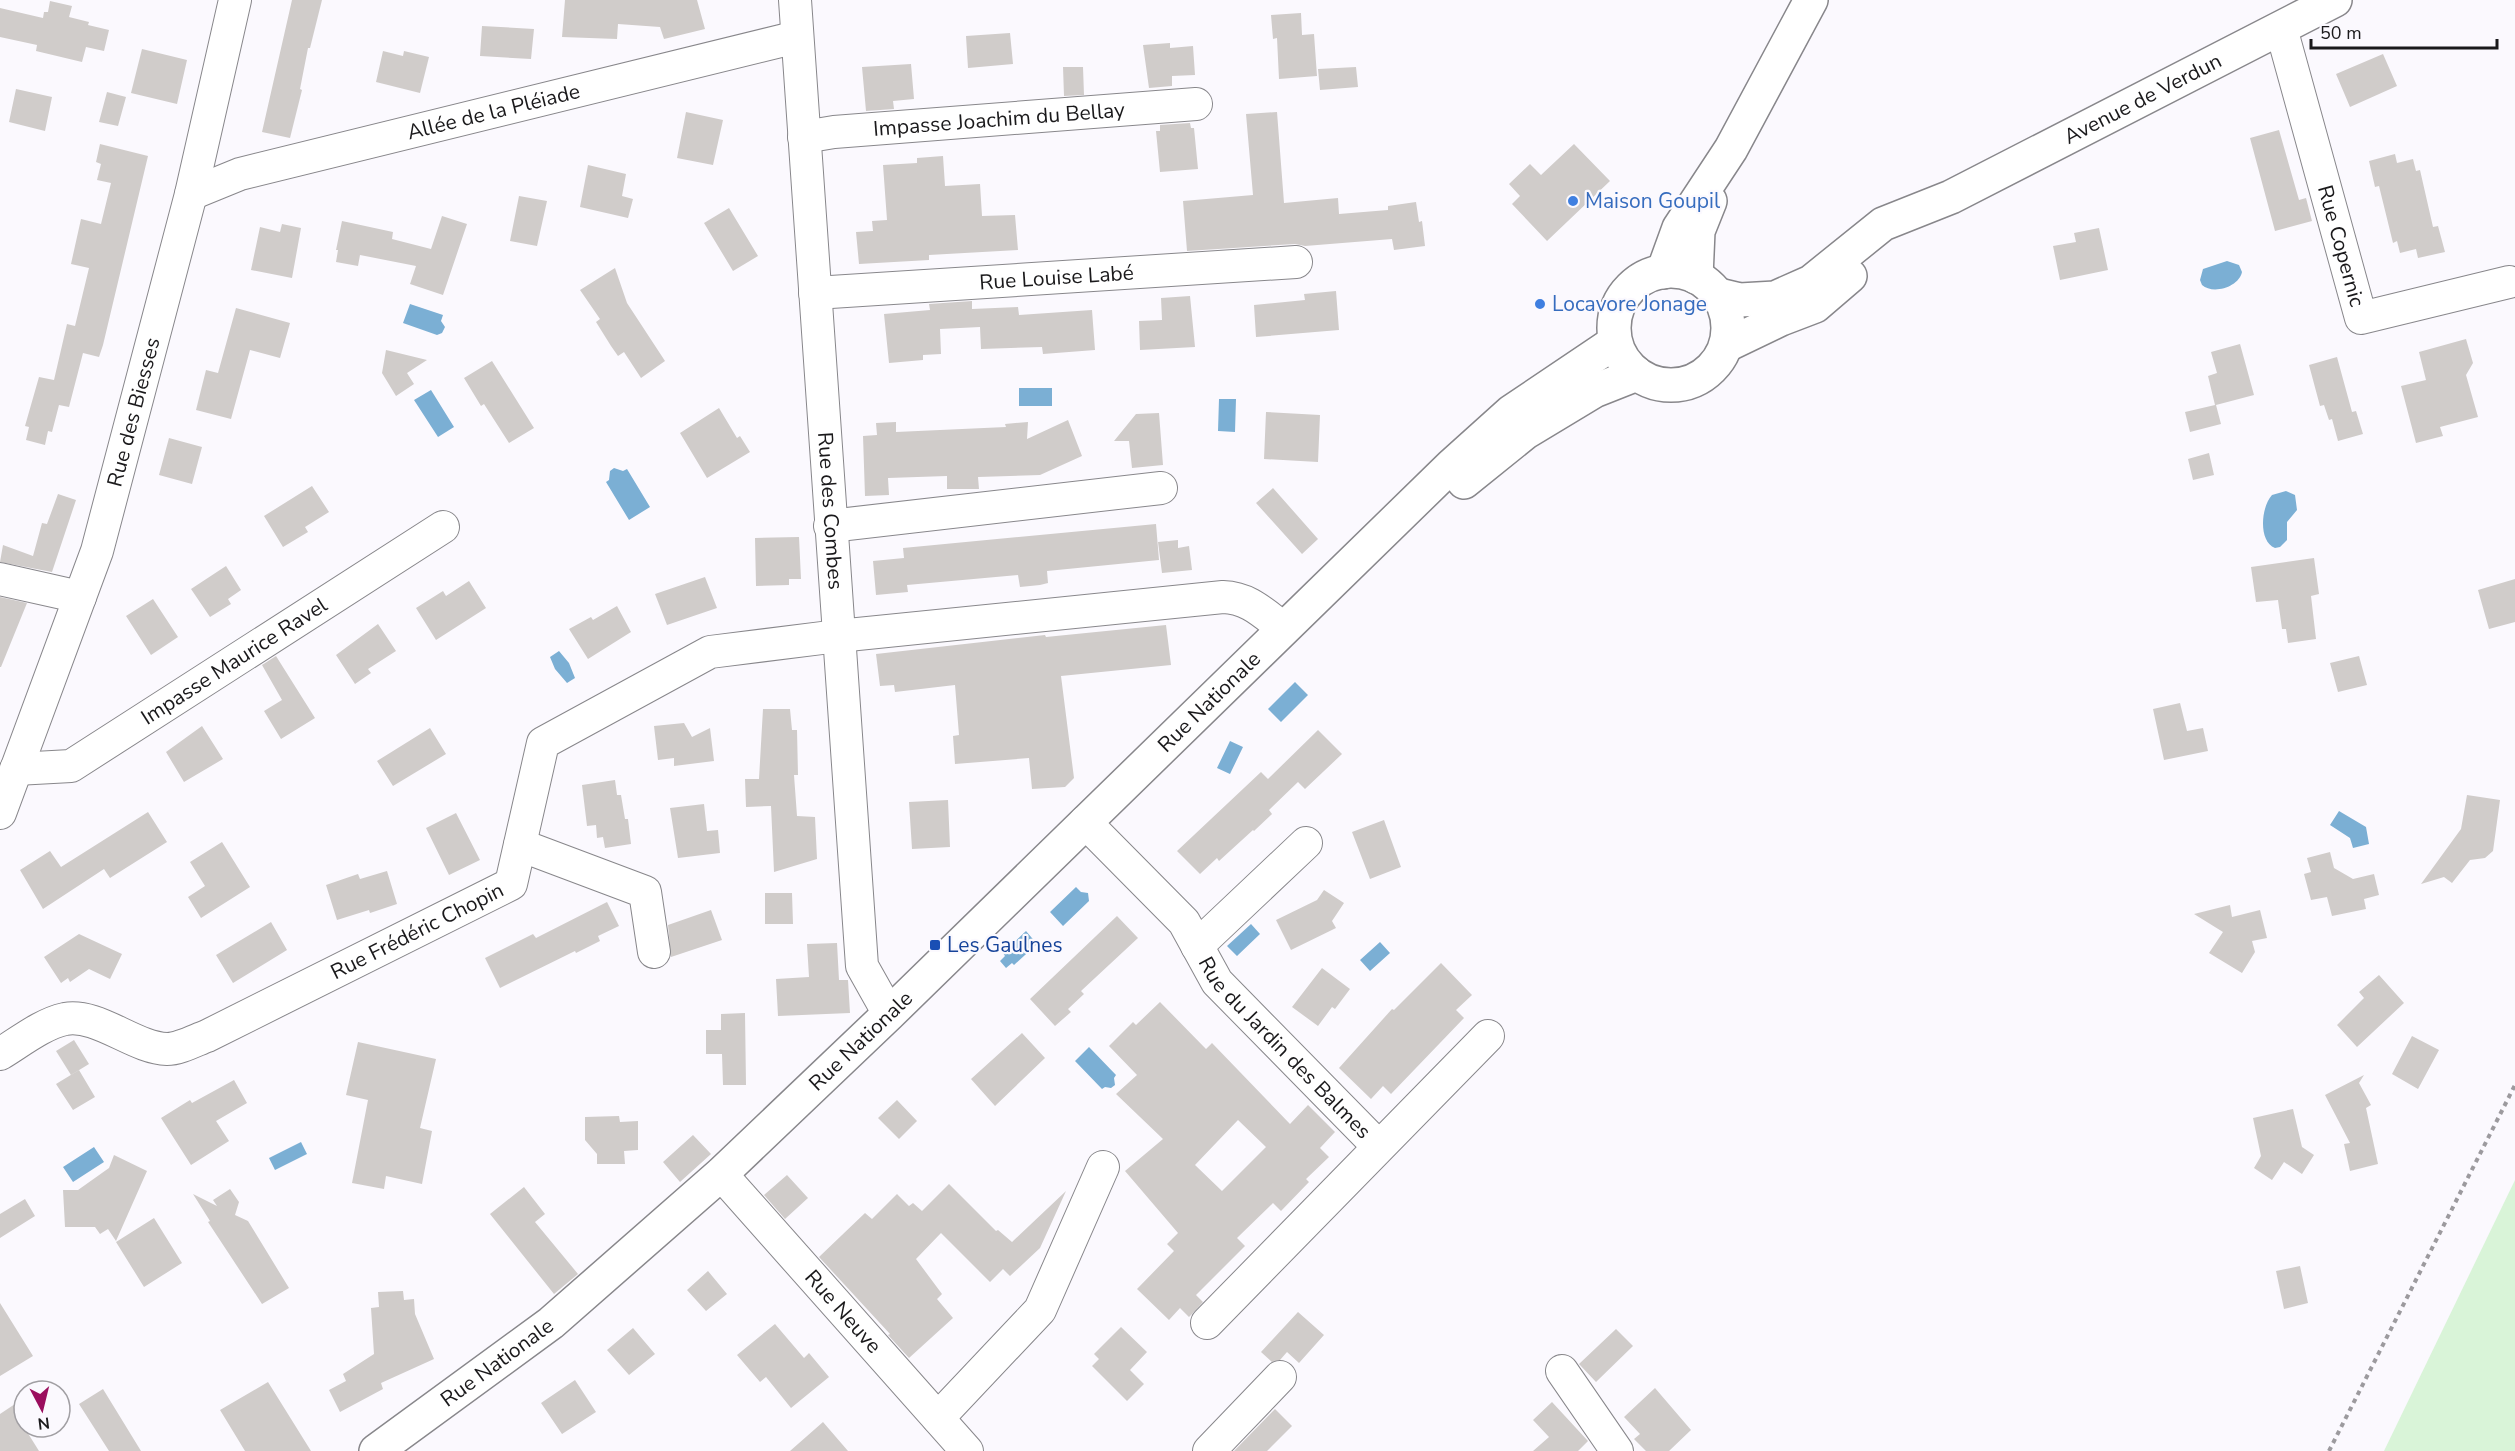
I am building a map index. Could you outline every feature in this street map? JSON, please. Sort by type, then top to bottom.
[{"type":"main road","points":[[1663,272],[1678,228],[1731,149],[1811,0]]},
{"type":"main road","name":"Avenue de Verdun","points":[[1707,286],[1740,300],[1775,298],[1811,282],[1883,224],[1951,197],[2335,0]]},
{"type":"main road","points":[[1707,286],[1674,271],[1663,272],[1648,276],[1634,285],[1624,297],[1617,311],[1614,326],[1616,342],[1627,365],[1637,374],[1660,384],[1685,384],[1708,373],[1717,363],[1727,345],[1727,315],[1707,286],[1698,231],[1731,149]]},
{"type":"main road","name":"Avenue de Verdun","points":[[1727,345],[1781,319],[1815,306],[1951,197]]},
{"type":"main road","name":"Rue Nationale","points":[[376,1451],[551,1323],[721,1174],[889,1014],[1451,466],[1511,412],[1616,342]]},
{"type":"main road","name":"Rue Nationale","points":[[1315,597],[1526,432],[1594,391],[1637,374]]},
{"type":"street","name":"Rue des Biesses","points":[[0,813],[97,550],[191,194],[235,0]]},
{"type":"street","name":"Rue des Combes","points":[[795,0],[862,966],[889,1014]]},
{"type":"street","name":"Rue Copernic","points":[[2280,28],[2361,318],[2509,282]]},
{"type":"street","name":"Allée de la Pléiade","points":[[191,194],[251,171],[797,37]]},
{"type":"street","name":"Impasse Joachim du Bellay","points":[[804,137],[834,132],[1196,104]]},
{"type":"street","name":"Rue Louise Labé","points":[[815,293],[1296,262]]},
{"type":"street","points":[[830,526],[1161,488]]},
{"type":"street","name":"Impasse Maurice Ravel","points":[[16,769],[71,766],[443,527]]},
{"type":"street","points":[[0,579],[80,597]]},
{"type":"street","name":"Rue Frédéric Chopin","points":[[0,1054],[50,1025],[66,1019],[83,1019],[147,1044],[169,1049],[207,1036],[511,884],[543,743],[710,652],[838,636],[1223,597],[1250,602],[1283,628]]},
{"type":"street","name":"Rue du Jardin des Balmes","points":[[1085,822],[1184,922],[1217,982],[1378,1146]]},
{"type":"street","name":"Rue du Jardin des Balmes","points":[[1197,946],[1306,843]]},
{"type":"street","points":[[520,845],[645,892],[654,952]]},
{"type":"street","points":[[1206,1323],[1488,1036]]},
{"type":"street","points":[[938,1418],[1040,1310],[1103,1167]]},
{"type":"street","name":"Rue Neuve","points":[[721,1174],[968,1451]]},
{"type":"street","points":[[1562,1371],[1617,1451]]},
{"type":"street","points":[[1209,1451],[1280,1377]]},
{"type":"path","points":[[2329,1451],[2515,1085]]},
{"type":"green space","points":[[2515,1180],[2515,1451],[2384,1451]]},
{"type":"water","points":[[2227,261],[2239,265],[2242,272],[2236,282],[2219,289],[2202,285],[2200,280],[2203,269]]},
{"type":"water","points":[[410,304],[443,315],[441,321],[445,327],[442,333],[437,335],[403,323]]},
{"type":"water","points":[[1019,388],[1052,388],[1052,406],[1019,406]]},
{"type":"water","points":[[431,390],[454,427],[438,437],[414,400]]},
{"type":"water","points":[[1219,399],[1236,399],[1235,432],[1218,431]]},
{"type":"water","points":[[614,468],[623,471],[627,469],[650,507],[629,520],[606,482],[609,480],[610,471]]},
{"type":"water","points":[[2286,491],[2295,495],[2297,510],[2287,522],[2287,540],[2280,547],[2275,548],[2266,538],[2264,531],[2265,507],[2272,495]]},
{"type":"water","points":[[559,651],[569,663],[575,678],[567,683],[555,669],[550,657]]},
{"type":"water","points":[[1295,682],[1308,695],[1281,722],[1268,709]]},
{"type":"water","points":[[1230,741],[1243,747],[1230,774],[1217,768]]},
{"type":"water","points":[[2339,811],[2366,827],[2369,844],[2353,848],[2350,838],[2330,825]]},
{"type":"water","points":[[1076,887],[1081,892],[1088,893],[1089,901],[1063,926],[1050,912]]},
{"type":"water","points":[[1251,924],[1260,934],[1237,956],[1227,946]]},
{"type":"water","points":[[1026,931],[1037,944],[1014,965],[1012,963],[1006,968],[1000,961],[1005,956],[1003,953]]},
{"type":"water","points":[[1380,942],[1390,953],[1370,971],[1360,960]]},
{"type":"water","points":[[1089,1047],[1116,1075],[1115,1085],[1111,1088],[1102,1089],[1075,1061]]},
{"type":"water","points":[[301,1142],[307,1154],[275,1170],[269,1158]]},
{"type":"water","points":[[94,1147],[104,1162],[73,1182],[63,1167]]},
{"type":"building","points":[[292,0],[322,0],[310,48],[308,48],[300,89],[302,90],[290,138],[262,132]]},
{"type":"building","points":[[565,0],[697,0],[705,29],[664,39],[660,27],[618,24],[617,39],[562,37]]},
{"type":"building","points":[[50,1],[72,6],[69,17],[109,30],[104,51],[86,47],[82,62],[36,51],[37,45],[0,37],[0,8],[43,18],[44,12],[48,12]]},
{"type":"building","points":[[1301,13],[1302,35],[1314,34],[1317,76],[1279,79],[1277,38],[1273,39],[1271,15]]},
{"type":"building","points":[[482,26],[534,29],[531,59],[480,56]]},
{"type":"building","points":[[1010,33],[1013,64],[968,68],[966,36]]},
{"type":"building","points":[[1170,43],[1170,48],[1193,46],[1195,75],[1172,76],[1172,86],[1149,88],[1143,45]]},
{"type":"building","points":[[142,49],[187,60],[177,104],[131,93]]},
{"type":"building","points":[[383,51],[403,56],[404,51],[429,57],[420,93],[376,82]]},
{"type":"building","points":[[2383,54],[2397,86],[2350,107],[2336,74]]},
{"type":"building","points":[[911,64],[914,99],[893,101],[894,109],[866,111],[862,67]]},
{"type":"building","points":[[1063,67],[1083,67],[1084,95],[1064,96]]},
{"type":"building","points":[[1356,67],[1358,87],[1320,90],[1318,69]]},
{"type":"building","points":[[16,89],[52,97],[45,131],[9,122]]},
{"type":"building","points":[[107,92],[126,97],[118,126],[99,122]]},
{"type":"building","points":[[686,112],[723,120],[713,165],[677,158]]},
{"type":"building","points":[[1277,112],[1284,203],[1338,198],[1339,214],[1388,210],[1388,206],[1416,202],[1419,222],[1422,221],[1425,246],[1394,250],[1392,239],[1305,246],[1295,244],[1187,251],[1183,201],[1253,195],[1246,114]]},
{"type":"building","points":[[1190,123],[1191,128],[1194,128],[1198,169],[1160,172],[1156,131],[1160,131],[1160,125]]},
{"type":"building","points":[[2279,130],[2299,200],[2306,198],[2312,221],[2275,231],[2250,138]]},
{"type":"building","points":[[100,144],[148,156],[99,357],[83,353],[69,407],[59,405],[52,432],[48,431],[45,445],[26,440],[29,427],[25,426],[39,377],[54,380],[67,324],[75,326],[89,268],[71,264],[81,219],[101,224],[111,183],[97,180],[101,164],[96,162]]},
{"type":"building","points":[[1574,144],[1610,181],[1547,241],[1512,204],[1520,196],[1509,184],[1530,164],[1541,175]]},
{"type":"building","points":[[2395,154],[2397,163],[2413,159],[2416,171],[2420,170],[2433,227],[2438,226],[2445,252],[2418,258],[2416,249],[2400,253],[2397,241],[2393,243],[2379,186],[2375,187],[2369,161]]},
{"type":"building","points":[[943,156],[945,186],[980,184],[982,216],[1015,215],[1018,250],[929,255],[929,260],[859,264],[856,232],[873,231],[872,221],[887,220],[883,165],[917,163],[917,158]]},
{"type":"building","points":[[588,165],[626,174],[622,196],[633,199],[628,218],[580,207]]},
{"type":"building","points":[[519,196],[547,201],[537,246],[510,241]]},
{"type":"building","points":[[729,208],[758,256],[733,271],[704,223]]},
{"type":"building","points":[[442,216],[467,224],[443,295],[410,284],[416,266],[360,255],[358,266],[336,262],[342,221],[393,232],[392,239],[431,249]]},
{"type":"building","points":[[282,224],[301,228],[292,278],[251,270],[260,227],[280,232]]},
{"type":"building","points":[[2099,228],[2108,270],[2060,280],[2053,246],[2076,242],[2074,233]]},
{"type":"building","points":[[615,268],[627,303],[665,361],[641,378],[624,352],[618,356],[611,346],[596,322],[600,319],[580,290]]},
{"type":"building","points":[[1336,291],[1339,330],[1256,337],[1254,305],[1305,300],[1304,294]]},
{"type":"building","points":[[1190,296],[1195,347],[1140,350],[1139,321],[1162,320],[1161,298]]},
{"type":"building","points":[[972,301],[972,309],[1018,307],[1019,315],[1092,310],[1095,350],[1043,354],[1042,347],[981,349],[980,327],[940,329],[941,354],[923,355],[923,360],[889,363],[884,314],[930,310],[929,304]]},
{"type":"building","points":[[236,308],[290,323],[280,358],[250,350],[231,419],[196,410],[206,370],[218,373]]},
{"type":"building","points":[[2466,339],[2473,363],[2466,375],[2478,417],[2440,427],[2443,436],[2416,443],[2401,386],[2426,380],[2419,352]]},
{"type":"building","points":[[2240,344],[2254,395],[2216,405],[2221,424],[2190,432],[2185,412],[2215,405],[2208,376],[2217,373],[2211,352]]},
{"type":"building","points":[[386,350],[427,360],[407,373],[414,384],[396,396],[382,373]]},
{"type":"building","points":[[2337,357],[2352,412],[2356,411],[2363,434],[2338,441],[2332,419],[2329,420],[2324,405],[2320,406],[2309,365]]},
{"type":"building","points":[[492,361],[534,428],[509,443],[484,404],[481,406],[464,378]]},
{"type":"building","points":[[719,408],[737,438],[740,436],[750,452],[707,478],[680,433]]},
{"type":"building","points":[[1266,412],[1320,415],[1318,462],[1264,459]]},
{"type":"building","points":[[1159,413],[1163,465],[1132,468],[1129,441],[1114,441],[1136,414]]},
{"type":"building","points":[[1068,420],[1082,456],[1040,475],[978,477],[979,489],[947,489],[947,476],[888,478],[889,495],[865,496],[863,436],[877,435],[876,423],[896,422],[896,432],[1006,427],[1005,424],[1028,422],[1027,439]]},
{"type":"building","points":[[169,438],[202,447],[192,484],[159,475]]},
{"type":"building","points":[[2209,453],[2214,475],[2193,480],[2188,459]]},
{"type":"building","points":[[312,486],[329,512],[305,527],[308,532],[283,547],[264,516]]},
{"type":"building","points":[[1273,488],[1318,539],[1302,554],[1256,503]]},
{"type":"building","points":[[58,494],[76,500],[52,572],[0,562],[3,545],[33,556],[42,523],[47,524]]},
{"type":"building","points":[[1156,524],[1159,560],[1047,571],[1048,583],[1040,585],[1020,587],[1018,575],[907,585],[908,592],[876,595],[873,561],[904,558],[903,548]]},
{"type":"building","points":[[799,537],[801,579],[789,579],[789,585],[756,586],[755,538]]},
{"type":"building","points":[[1178,540],[1178,548],[1189,546],[1192,570],[1162,573],[1158,542]]},
{"type":"building","points":[[2314,558],[2319,594],[2311,596],[2316,639],[2288,643],[2286,629],[2282,629],[2278,600],[2256,602],[2251,567]]},
{"type":"building","points":[[226,566],[241,590],[228,599],[231,604],[210,617],[191,589]]},
{"type":"building","points":[[705,577],[717,608],[667,625],[655,594]]},
{"type":"building","points":[[2515,579],[2515,622],[2489,629],[2478,590]]},
{"type":"building","points":[[469,581],[486,608],[436,640],[416,608],[443,591],[446,596]]},
{"type":"building","points":[[0,597],[27,603],[1,667],[0,667]]},
{"type":"building","points":[[153,599],[178,637],[151,655],[126,616]]},
{"type":"building","points":[[617,606],[631,632],[588,659],[569,629],[591,617],[593,620]]},
{"type":"building","points":[[378,624],[396,651],[368,669],[371,673],[355,684],[336,655]]},
{"type":"building","points":[[1166,625],[1171,665],[1061,676],[1074,778],[1065,787],[1032,789],[1029,758],[955,764],[953,736],[959,735],[955,685],[895,692],[894,685],[880,686],[876,654],[1045,635],[1046,637]]},
{"type":"building","points":[[276,656],[315,718],[281,739],[264,711],[282,700],[262,665]]},
{"type":"building","points":[[2359,656],[2367,685],[2338,692],[2330,663]]},
{"type":"building","points":[[2180,703],[2187,731],[2203,728],[2208,751],[2164,760],[2153,709]]},
{"type":"building","points":[[763,709],[790,709],[792,730],[797,730],[798,775],[794,775],[797,816],[815,817],[817,859],[774,872],[771,806],[746,807],[745,779],[759,779]]},
{"type":"building","points":[[684,723],[692,737],[710,728],[714,761],[674,766],[674,758],[658,760],[654,726]]},
{"type":"building","points":[[202,726],[223,759],[184,782],[166,752]]},
{"type":"building","points":[[430,728],[446,754],[393,786],[377,761]]},
{"type":"building","points":[[1318,730],[1342,754],[1305,789],[1298,782],[1269,810],[1272,814],[1254,831],[1219,861],[1217,858],[1200,874],[1177,851],[1261,772],[1268,779]]},
{"type":"building","points":[[615,780],[617,795],[621,795],[625,819],[628,819],[631,844],[605,848],[603,837],[597,838],[596,825],[587,826],[582,785]]},
{"type":"building","points":[[2467,795],[2500,800],[2493,851],[2485,858],[2470,860],[2452,883],[2444,877],[2421,884],[2461,829]]},
{"type":"building","points":[[948,800],[950,847],[912,849],[909,802]]},
{"type":"building","points":[[704,804],[707,831],[718,830],[720,853],[678,858],[670,808]]},
{"type":"building","points":[[148,812],[167,842],[110,878],[104,869],[43,909],[20,870],[50,851],[61,867]]},
{"type":"building","points":[[456,813],[480,860],[449,875],[426,828]]},
{"type":"building","points":[[1384,820],[1401,867],[1370,879],[1352,832]]},
{"type":"building","points":[[222,842],[250,887],[201,918],[188,897],[205,886],[190,862]]},
{"type":"building","points":[[2330,852],[2334,868],[2353,879],[2374,874],[2379,895],[2364,899],[2366,909],[2332,916],[2327,897],[2311,900],[2304,874],[2311,872],[2307,858]]},
{"type":"building","points":[[387,871],[397,904],[337,920],[326,885],[358,874],[360,879]]},
{"type":"building","points":[[1324,890],[1344,903],[1332,921],[1336,928],[1291,950],[1276,920],[1317,900]]},
{"type":"building","points":[[765,893],[792,893],[793,924],[765,924]]},
{"type":"building","points":[[607,902],[619,926],[598,936],[600,941],[500,988],[485,958],[533,934],[536,938]]},
{"type":"building","points":[[2230,905],[2232,917],[2260,910],[2267,938],[2252,941],[2255,952],[2242,973],[2209,953],[2223,932],[2194,914]]},
{"type":"building","points":[[711,910],[722,940],[671,957],[668,925]]},
{"type":"building","points":[[1117,916],[1138,938],[1081,991],[1084,994],[1068,1009],[1071,1012],[1055,1026],[1030,999]]},
{"type":"building","points":[[271,922],[287,950],[233,983],[216,955]]},
{"type":"building","points":[[79,934],[122,954],[110,979],[89,969],[70,982],[68,978],[61,983],[44,957]]},
{"type":"building","points":[[837,943],[839,980],[848,980],[850,1013],[778,1016],[776,979],[809,977],[807,944]]},
{"type":"building","points":[[1441,963],[1472,995],[1456,1010],[1464,1018],[1391,1094],[1383,1086],[1371,1099],[1339,1068],[1392,1009],[1394,1010]]},
{"type":"building","points":[[1322,968],[1350,989],[1335,1009],[1332,1007],[1318,1026],[1292,1007]]},
{"type":"building","points":[[2379,975],[2404,1003],[2357,1047],[2337,1025],[2364,998],[2359,992]]},
{"type":"building","points":[[1160,1002],[1206,1049],[1212,1043],[1290,1124],[1308,1105],[1335,1132],[1320,1148],[1329,1157],[1306,1179],[1309,1182],[1281,1211],[1273,1203],[1237,1238],[1245,1246],[1196,1295],[1203,1302],[1189,1317],[1180,1308],[1169,1320],[1137,1289],[1174,1251],[1167,1244],[1178,1233],[1125,1171],[1163,1139],[1116,1094],[1137,1075],[1109,1046],[1133,1022],[1136,1025]],"holes":[[[1238,1120],[1266,1147],[1222,1191],[1195,1165]]]},
{"type":"building","points":[[745,1013],[746,1085],[723,1085],[722,1054],[706,1054],[706,1030],[721,1030],[721,1014]]},
{"type":"building","points":[[1022,1033],[1045,1058],[995,1106],[971,1079]]},
{"type":"building","points":[[2412,1036],[2439,1050],[2418,1089],[2392,1074]]},
{"type":"building","points":[[74,1040],[89,1064],[71,1075],[56,1051]]},
{"type":"building","points":[[358,1042],[436,1059],[420,1128],[432,1131],[422,1184],[386,1176],[384,1189],[352,1183],[368,1100],[346,1095]]},
{"type":"building","points":[[79,1070],[95,1097],[73,1110],[56,1084]]},
{"type":"building","points":[[2364,1075],[2359,1083],[2371,1105],[2366,1108],[2378,1164],[2350,1171],[2344,1144],[2350,1143],[2325,1095]]},
{"type":"building","points":[[234,1080],[247,1103],[216,1121],[229,1141],[191,1165],[161,1118],[190,1100],[192,1103]]},
{"type":"building","points":[[897,1100],[917,1121],[899,1139],[878,1118]]},
{"type":"building","points":[[2293,1109],[2302,1147],[2314,1155],[2302,1174],[2284,1162],[2272,1180],[2254,1168],[2261,1156],[2253,1118]]},
{"type":"building","points":[[619,1116],[620,1122],[638,1121],[638,1150],[624,1151],[625,1164],[597,1164],[597,1154],[585,1140],[585,1117]]},
{"type":"building","points":[[693,1135],[711,1154],[680,1182],[663,1162]]},
{"type":"building","points":[[114,1155],[147,1171],[116,1241],[108,1229],[100,1234],[95,1227],[65,1227],[63,1190],[78,1190],[109,1168]]},
{"type":"building","points":[[787,1175],[808,1198],[785,1219],[764,1195]]},
{"type":"building","points":[[949,1184],[996,1231],[998,1230],[1012,1242],[1066,1191],[1040,1248],[1010,1276],[1003,1269],[990,1282],[941,1233],[916,1259],[942,1294],[937,1299],[953,1318],[909,1358],[819,1257],[865,1213],[872,1219],[897,1194],[909,1206],[913,1203],[922,1211]]},
{"type":"building","points":[[524,1187],[545,1214],[535,1222],[578,1274],[554,1294],[490,1214]]},
{"type":"building","points":[[230,1189],[239,1202],[235,1215],[248,1221],[289,1288],[262,1304],[208,1222],[210,1221],[193,1194],[217,1206],[213,1200]]},
{"type":"building","points":[[25,1199],[35,1216],[0,1238],[0,1214]]},
{"type":"building","points":[[154,1218],[182,1263],[144,1287],[116,1242]]},
{"type":"building","points":[[2300,1266],[2308,1303],[2284,1309],[2276,1271]]},
{"type":"building","points":[[708,1271],[727,1294],[706,1311],[687,1290]]},
{"type":"building","points":[[403,1291],[404,1300],[414,1299],[415,1314],[434,1359],[381,1383],[383,1389],[340,1412],[329,1390],[346,1381],[343,1374],[374,1354],[371,1308],[379,1307],[378,1292]]},
{"type":"building","points":[[0,1303],[33,1356],[0,1376]]},
{"type":"building","points":[[1298,1312],[1324,1335],[1299,1363],[1287,1352],[1280,1360],[1272,1362],[1261,1352]]},
{"type":"building","points":[[775,1324],[804,1358],[809,1353],[829,1377],[791,1408],[766,1377],[760,1382],[737,1355]]},
{"type":"building","points":[[1121,1327],[1147,1352],[1130,1370],[1144,1384],[1127,1401],[1092,1366],[1099,1359],[1094,1354]]},
{"type":"building","points":[[633,1328],[655,1354],[629,1375],[607,1350]]},
{"type":"building","points":[[1616,1329],[1633,1346],[1596,1382],[1579,1364]]},
{"type":"building","points":[[575,1380],[596,1412],[562,1434],[541,1403]]},
{"type":"building","points":[[268,1382],[311,1451],[245,1451],[220,1410]]},
{"type":"building","points":[[1655,1388],[1691,1430],[1669,1451],[1646,1451],[1634,1439],[1640,1434],[1624,1417]]},
{"type":"building","points":[[103,1389],[141,1451],[109,1451],[79,1404]]},
{"type":"building","points":[[1552,1402],[1588,1441],[1578,1451],[1533,1451],[1549,1437],[1533,1420]]},
{"type":"building","points":[[12,1406],[12,1439],[32,1439],[39,1451],[0,1451],[0,1414]]},
{"type":"building","points":[[1275,1409],[1292,1426],[1267,1451],[1234,1451]]},
{"type":"building","points":[[823,1422],[848,1451],[790,1451]]},
{"type":"place","name":"Maison Goupil","points":[[1573,201]]},
{"type":"place","name":"Locavore Jonage","points":[[1540,304]]},
{"type":"place","name":"Les Gaulnes","points":[[935,945]]}]
